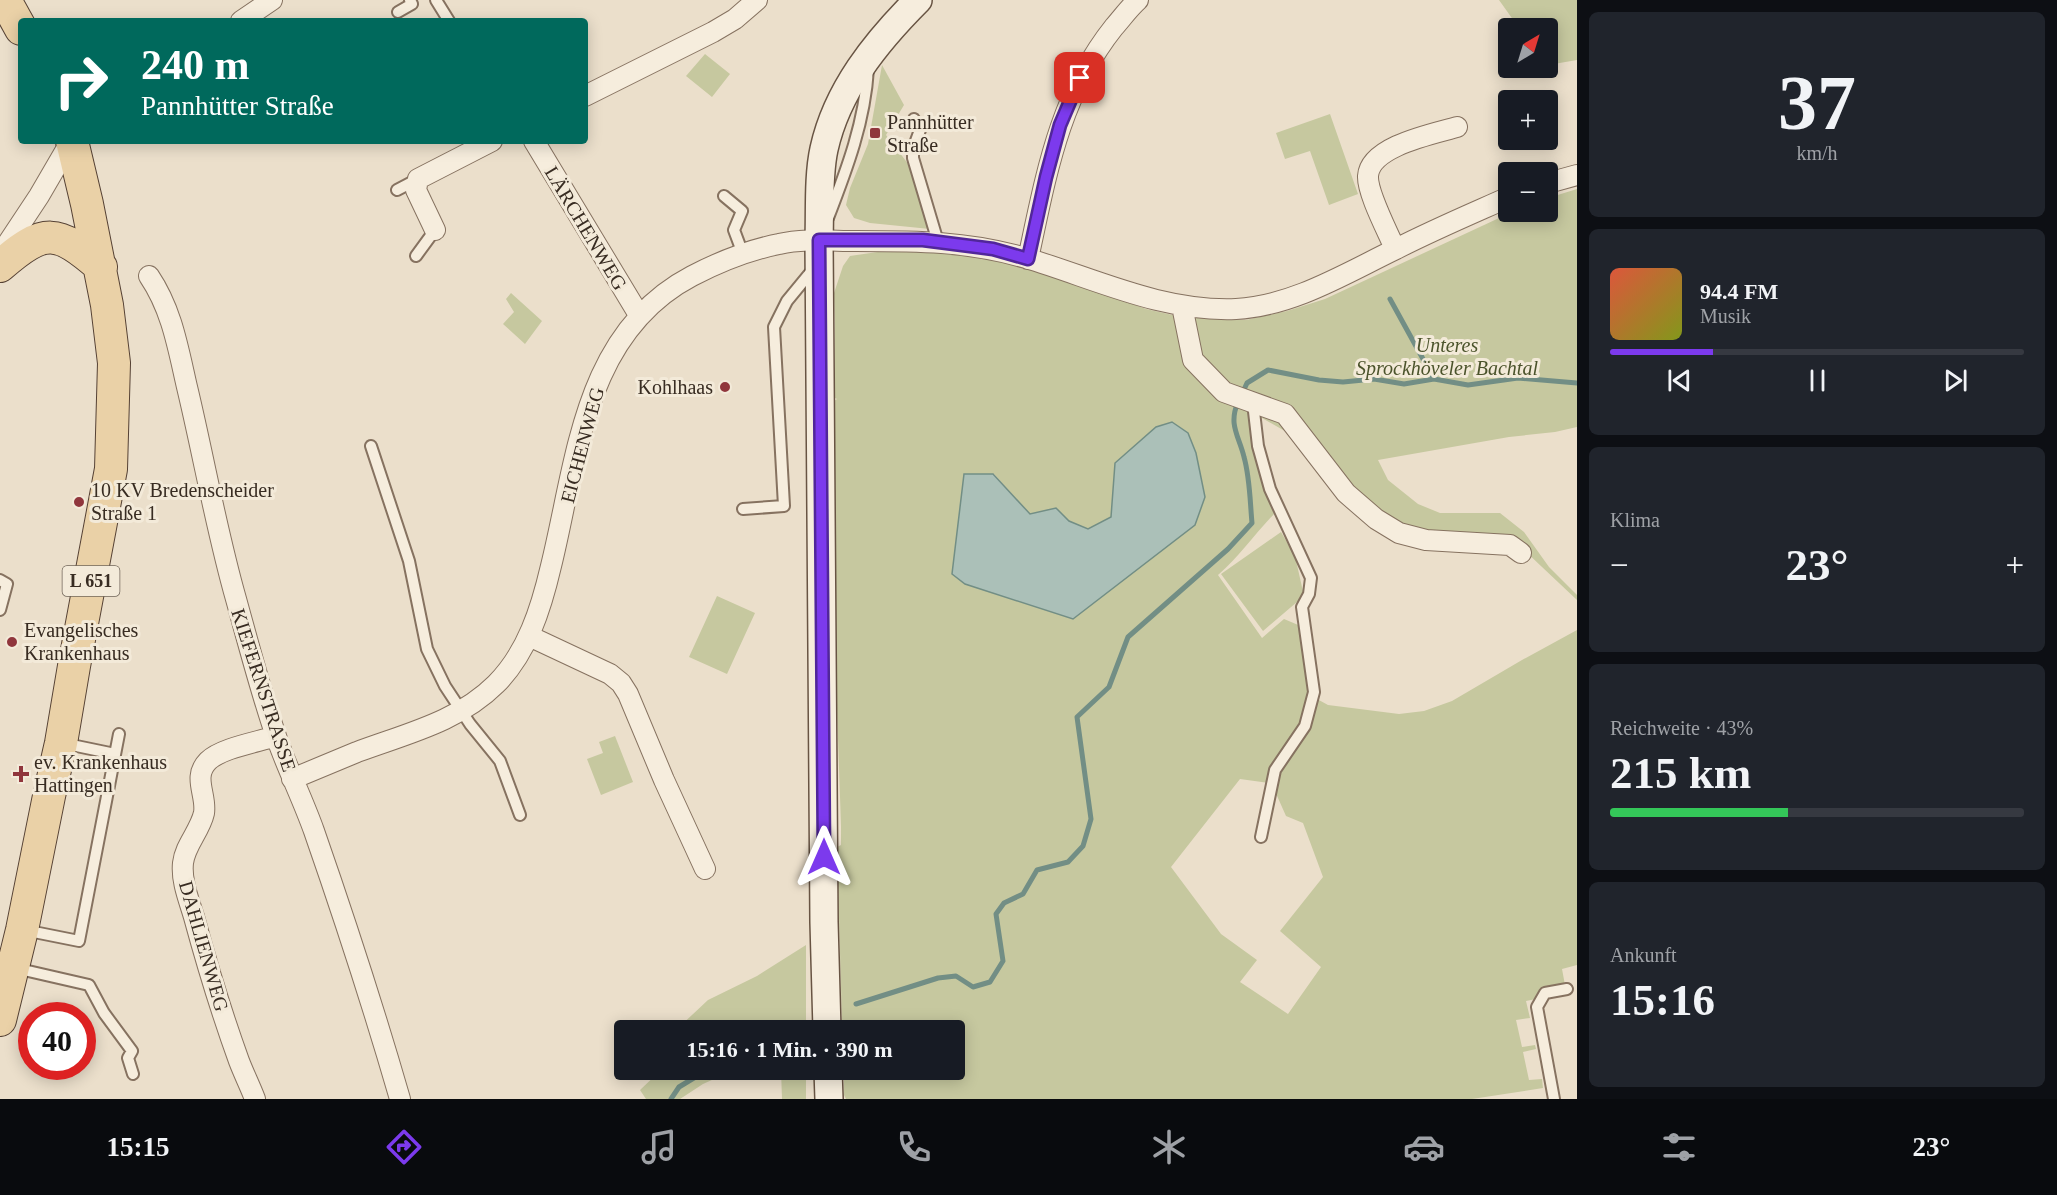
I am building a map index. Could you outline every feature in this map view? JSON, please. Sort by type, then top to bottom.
[{"type":"main road","points":[[5,0],[18,24]]},
{"type":"main road","name":"L 651","points":[[0,1020],[22,930],[62,743],[111,469],[114,363],[107,305],[101,267],[72,144]]},
{"type":"main road","points":[[0,266],[15,253],[42,237],[57,237],[75,245],[101,267]]},
{"type":"street","points":[[245,18],[272,0]]},
{"type":"street","points":[[588,94],[713,32],[735,19],[757,0]]},
{"type":"street","points":[[827,1020],[819,251],[823,150],[834,116],[856,72],[900,18],[918,0]]},
{"type":"street","points":[[1028,259],[1060,125],[1080,78],[1103,41],[1138,0]]},
{"type":"street","points":[[1395,249],[1369,185],[1368,172],[1371,166],[1386,151],[1457,127]]},
{"type":"street","points":[[0,255],[39,196],[69,144]]},
{"type":"street","points":[[435,230],[416,190],[418,179],[486,144]]},
{"type":"street","name":"LÄRCHENWEG","points":[[536,144],[639,315]]},
{"type":"street","points":[[1558,180],[1577,175]]},
{"type":"street","points":[[819,251],[938,242],[993,249],[1113,288],[1182,306],[1239,309],[1275,302],[1327,282],[1498,202]]},
{"type":"street","name":"EICHENWEG","points":[[292,779],[354,753],[434,724],[483,696],[499,682],[529,636],[544,594],[582,427],[594,390],[616,348],[639,315],[679,284],[712,266],[743,254],[786,242],[819,251]]},
{"type":"street","name":"KIEFERNSTRASSE","points":[[149,276],[170,315],[230,578],[276,736],[313,828],[346,924],[400,1099]]},
{"type":"street","points":[[1182,306],[1193,360],[1224,392],[1285,414],[1346,492],[1387,527],[1399,533],[1426,540],[1503,545],[1510,546],[1521,553]]},
{"type":"street","points":[[529,636],[610,674],[621,683],[628,694],[705,869]]},
{"type":"street","name":"DAHLIENWEG","points":[[255,1099],[206,962],[184,882],[183,867],[184,856],[203,816],[204,800],[200,783],[204,765],[219,754],[276,736]]},
{"type":"street","points":[[828,1080],[829,1099]]},
{"type":"lane","points":[[398,12],[412,4],[410,0]]},
{"type":"lane","points":[[436,0],[447,18]]},
{"type":"lane","points":[[914,119],[920,130],[913,149],[913,158],[938,242]]},
{"type":"lane","points":[[397,190],[418,179]]},
{"type":"lane","points":[[724,196],[742,211],[734,230],[743,254]]},
{"type":"lane","points":[[416,256],[435,230]]},
{"type":"lane","points":[[743,509],[784,506],[774,327],[787,301],[819,251]]},
{"type":"lane","points":[[1253,403],[1258,446],[1270,489],[1311,578],[1309,594],[1302,607],[1314,692],[1305,726],[1275,770],[1261,837]]},
{"type":"lane","points":[[371,446],[412,571],[424,642],[434,665],[461,710],[500,761],[520,814]]},
{"type":"lane","points":[[0,610],[4,582]]},
{"type":"lane","points":[[22,930],[79,941],[119,734]]},
{"type":"lane","points":[[62,743],[115,754]]},
{"type":"lane","points":[[13,968],[89,985],[104,1013],[132,1051],[128,1058],[133,1074]]},
{"type":"lane","points":[[1554,1099],[1537,1007],[1545,993],[1567,989]]},
{"type":"green space","points":[[1499,0],[1577,0],[1577,60],[1558,63],[1558,18],[1512,18]]},
{"type":"green space","points":[[705,54],[730,74],[712,97],[686,76]]},
{"type":"green space","points":[[882,65],[904,105],[886,135],[909,165],[930,229],[870,223],[854,218],[846,205],[850,188],[868,144]]},
{"type":"green space","points":[[1330,114],[1358,194],[1329,205],[1310,151],[1285,159],[1276,133]]},
{"type":"green space","name":"Unteres Sprockhöveler Bachtal","points":[[1577,189],[1577,427],[1378,460],[1388,480],[1418,504],[1440,513],[1500,513],[1524,532],[1549,567],[1577,595],[1577,600],[1522,548],[1402,531],[1297,438],[1248,410],[1252,446],[1274,514],[1218,575],[1262,638],[1284,619],[1303,627],[1310,691],[1301,724],[1269,783],[1240,779],[1171,867],[1221,934],[1257,960],[1240,982],[1288,1014],[1321,967],[1280,931],[1323,877],[1303,823],[1286,816],[1274,789],[1279,774],[1317,699],[1328,705],[1399,714],[1424,711],[1452,701],[1577,630],[1577,965],[1562,969],[1565,985],[1536,999],[1526,1001],[1530,1018],[1516,1020],[1522,1047],[1535,1045],[1536,1049],[1523,1052],[1529,1080],[1542,1079],[1543,1088],[1472,1099],[846,1099],[844,1080],[965,1080],[965,1020],[842,1020],[837,847],[841,845],[841,826],[833,592],[834,401],[837,399],[835,398],[834,293],[843,266],[850,256],[898,249],[982,254],[1060,277],[1146,309],[1177,316],[1198,361],[1188,317],[1246,320],[1287,311],[1325,299],[1498,219],[1498,222],[1558,222],[1558,195]],"holes":[[[1196,453],[1205,497],[952,574],[994,474],[1030,514],[1056,508],[1069,521],[1088,529],[1111,517],[1115,463]]]},
{"type":"green space","points":[[511,293],[542,321],[525,344],[503,324],[514,312],[506,299]]},
{"type":"green space","points":[[1281,532],[1295,556],[1304,596],[1263,631],[1221,574]]},
{"type":"green space","points":[[717,596],[755,613],[727,674],[689,657]]},
{"type":"green space","points":[[615,736],[633,782],[601,795],[587,759],[603,753],[599,742]]},
{"type":"green space","points":[[806,945],[806,1020],[687,1020],[708,1000],[757,976]]},
{"type":"green space","points":[[650,1080],[712,1080],[680,1099],[646,1099],[640,1090]]},
{"type":"green space","points":[[781,1080],[806,1080],[806,1099],[782,1099]]},
{"type":"shaded area","points":[[1172,422],[1188,433],[1196,453],[1205,497],[1195,525],[1073,619],[965,584],[952,574],[964,474],[993,474],[1030,514],[1056,508],[1069,521],[1088,529],[1111,517],[1115,463],[1156,427]]},
{"type":"waterway","points":[[1390,299],[1434,379]]},
{"type":"waterway","points":[[1242,394],[1247,383],[1268,370],[1319,380],[1343,382],[1374,379],[1404,384],[1434,379],[1468,385],[1518,378],[1577,383]]},
{"type":"waterway","points":[[856,1004],[938,978],[956,976],[973,987],[990,982],[1003,961],[996,914],[1004,903],[1023,894],[1037,870],[1068,862],[1083,846],[1091,819],[1077,717],[1109,687],[1128,637],[1228,549],[1252,523],[1248,473],[1234,424],[1238,402]]},
{"type":"waterway","points":[[671,1099],[679,1087],[691,1080]]},
{"type":"place","name":"Pannhütter Straße","points":[[875,133]]},
{"type":"place","name":"Kohlhaas","points":[[725,387]]},
{"type":"place","name":"10 KV Bredenscheider Straße 1","points":[[79,502]]},
{"type":"place","name":"Evangelisches Krankenhaus","points":[[12,642]]},
{"type":"place","name":"ev. Krankenhaus Hattingen","points":[[21,774]]},
{"type":"route","points":[[824,857],[819,240],[923,240],[993,249],[1028,259],[1060,125],[1080,78]]}]
